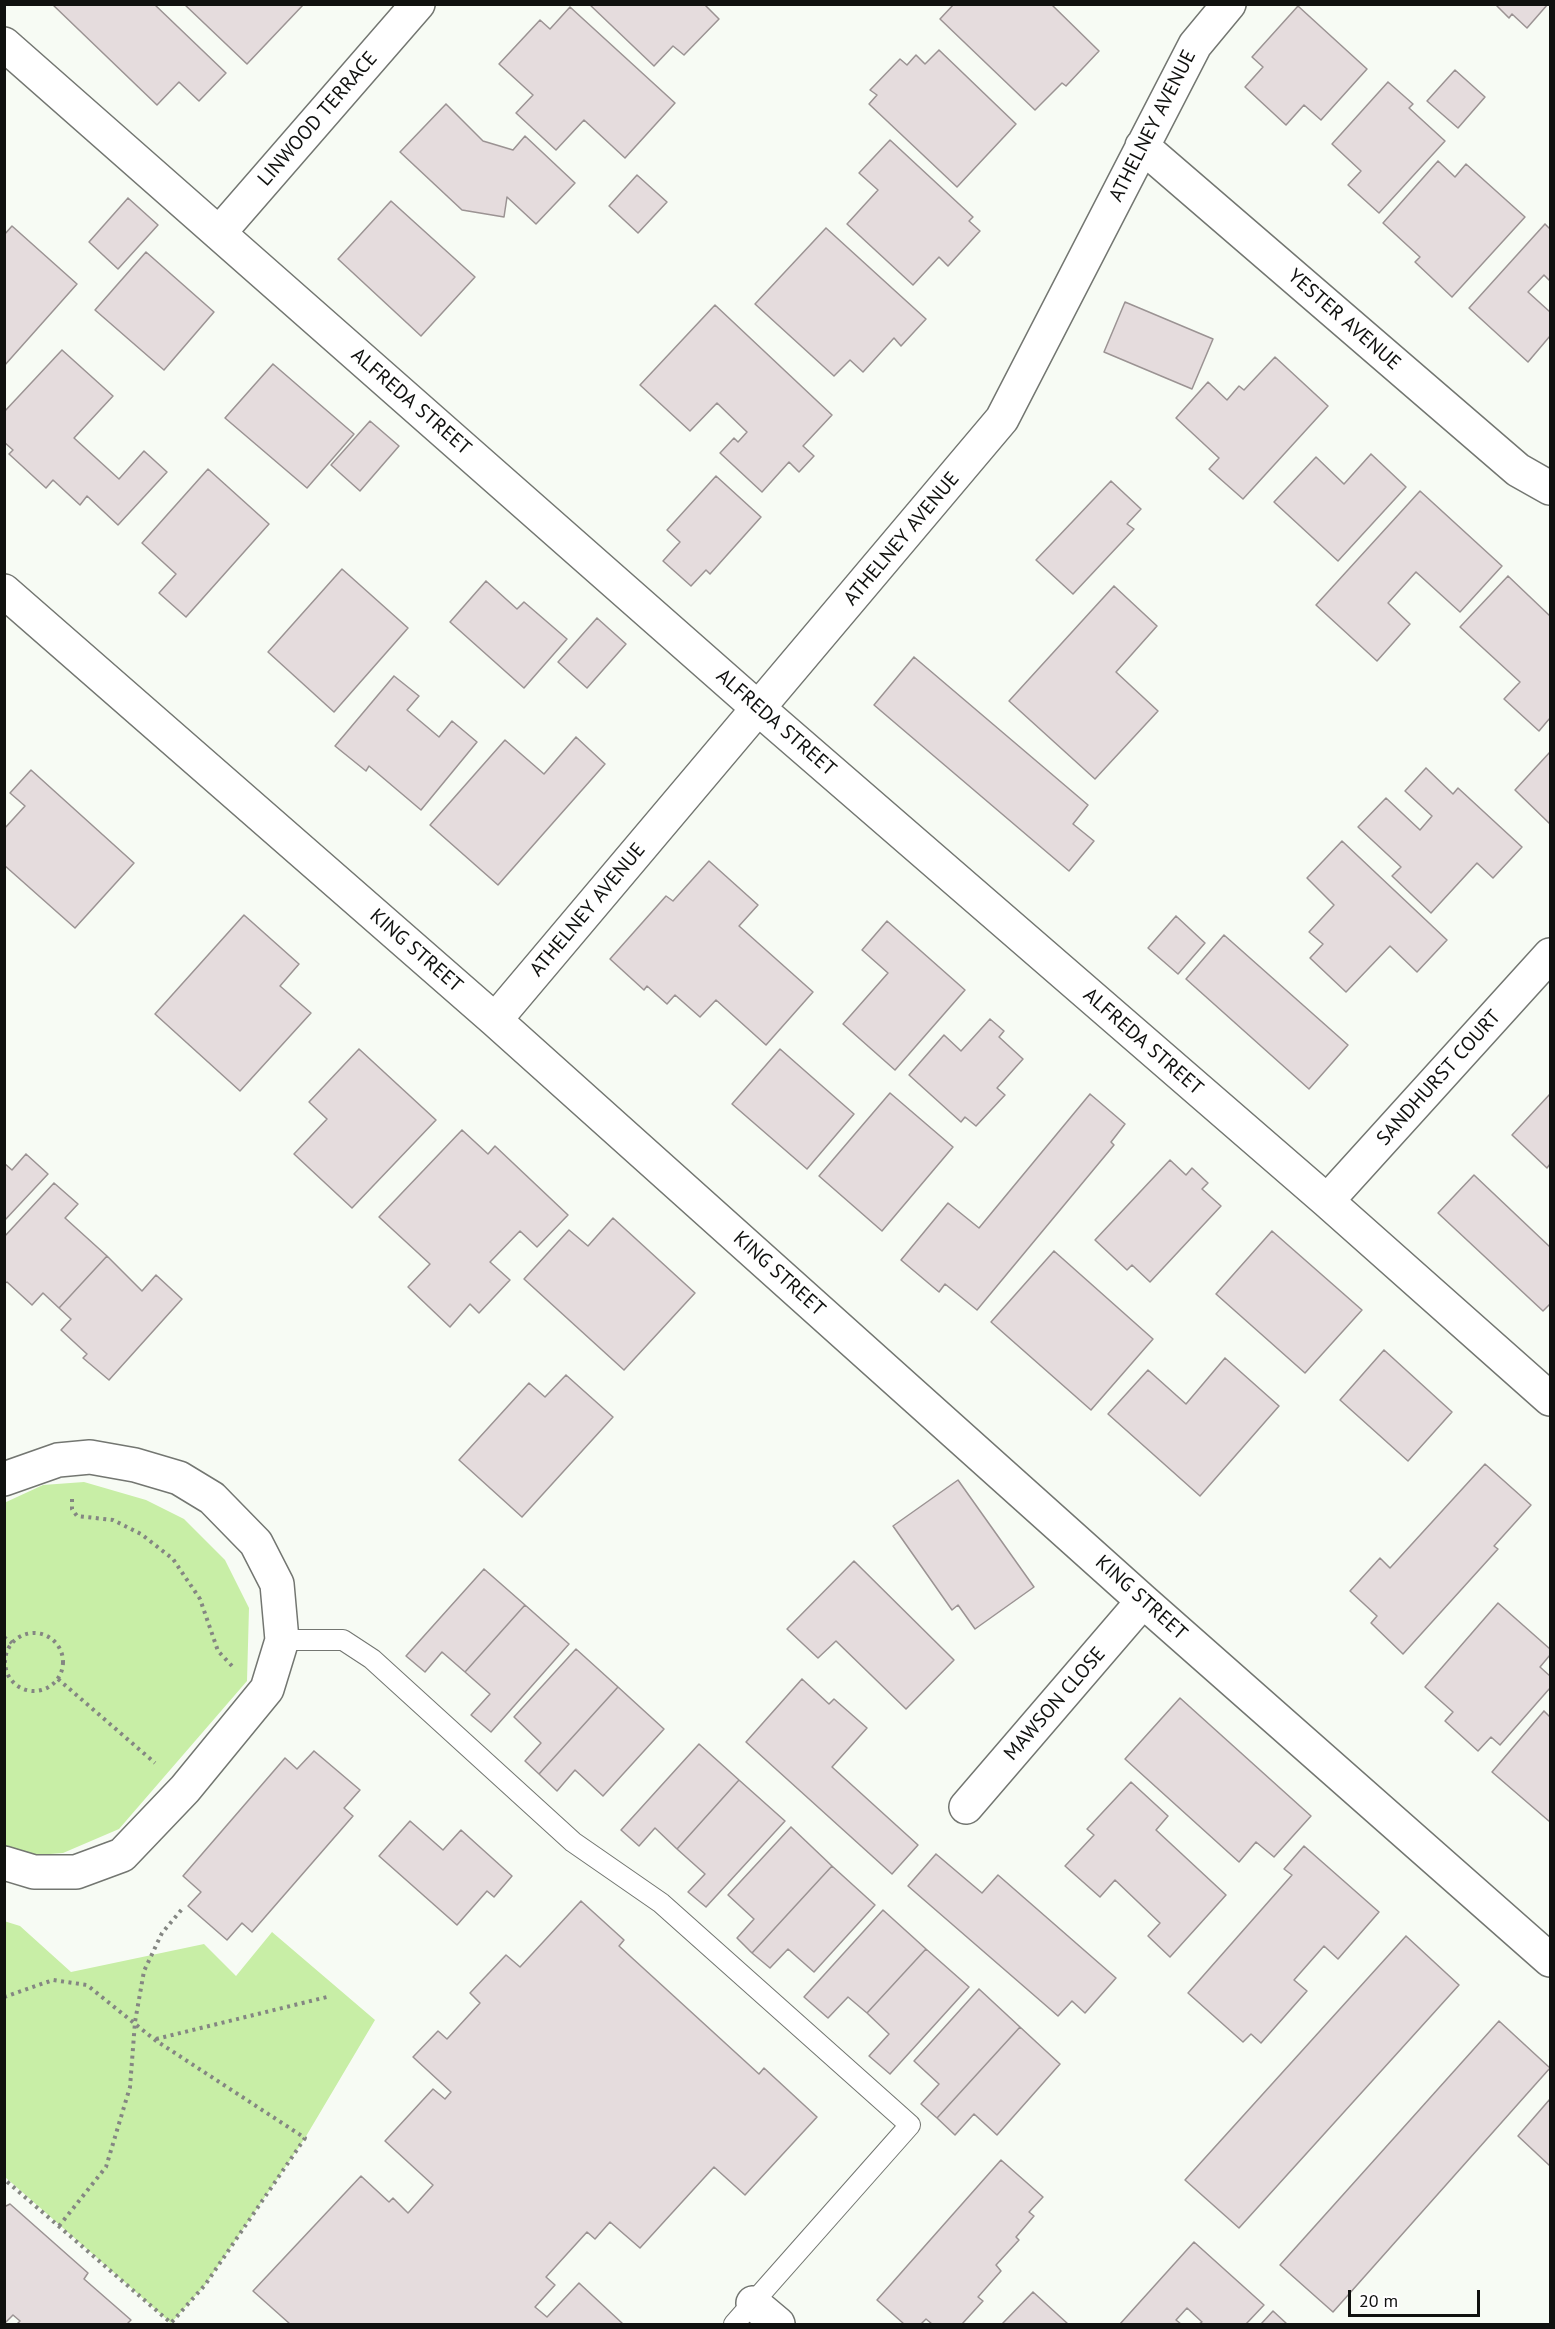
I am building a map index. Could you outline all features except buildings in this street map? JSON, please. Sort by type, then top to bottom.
[{"type":"street","name":"LINWOOD TERRACE","points":[[219,233],[418,4]]},
{"type":"street","name":"ATHELNEY AVENUE","points":[[495,1020],[1002,419],[1195,45],[1229,4]]},
{"type":"street","name":"ALFREDA STREET","points":[[4,44],[759,709],[1327,1201],[1551,1399]]},
{"type":"street","name":"YESTER AVENUE","points":[[1142,146],[1518,470],[1551,488]]},
{"type":"street","name":"KING STREET","points":[[4,591],[495,1020],[1143,1601],[1551,1960]]},
{"type":"street","name":"SANDHURST COURT","points":[[1327,1201],[1551,955]]},
{"type":"street","points":[[4,1479],[58,1460],[90,1458],[135,1465],[179,1478],[212,1498],[256,1543],[277,1584],[282,1640],[267,1689],[185,1789],[122,1855],[76,1872],[34,1872],[4,1863]]},
{"type":"street","name":"MAWSON CLOSE","points":[[966,1808],[1143,1601]]},
{"type":"street","points":[[744,2314],[778,2325]]},
{"type":"lane","points":[[282,1640],[343,1640],[372,1659],[573,1842],[661,1903],[910,2125],[744,2314]]},
{"type":"path","points":[[72,1492],[72,1509],[77,1516],[113,1520],[141,1534],[173,1559],[200,1599],[218,1651],[240,1673]]},
{"type":"path","points":[[28,1633],[38,1633],[55,1642],[63,1659],[58,1679],[43,1690],[24,1690],[16,1685],[5,1670],[6,1651],[12,1643],[28,1633]]},
{"type":"path","points":[[4,1637],[12,1643]]},
{"type":"path","points":[[58,1679],[158,1765]]},
{"type":"path","points":[[59,2226],[106,2167],[130,2088],[135,2022],[144,1971],[162,1933],[183,1908]]},
{"type":"path","points":[[4,2179],[171,2323],[205,2285],[304,2138],[155,2040],[87,1985],[53,1980],[5,1998]]},
{"type":"path","points":[[155,2040],[327,1997]]},
{"type":"green space","points":[[84,1482],[146,1500],[184,1519],[225,1560],[249,1608],[247,1681],[119,1829],[63,1853],[25,1856],[5,1851],[4,1503],[43,1485]]},
{"type":"green space","points":[[4,1921],[20,1926],[71,1972],[204,1944],[236,1976],[272,1932],[375,2020],[305,2138],[205,2285],[171,2323],[5,2177]]}]
